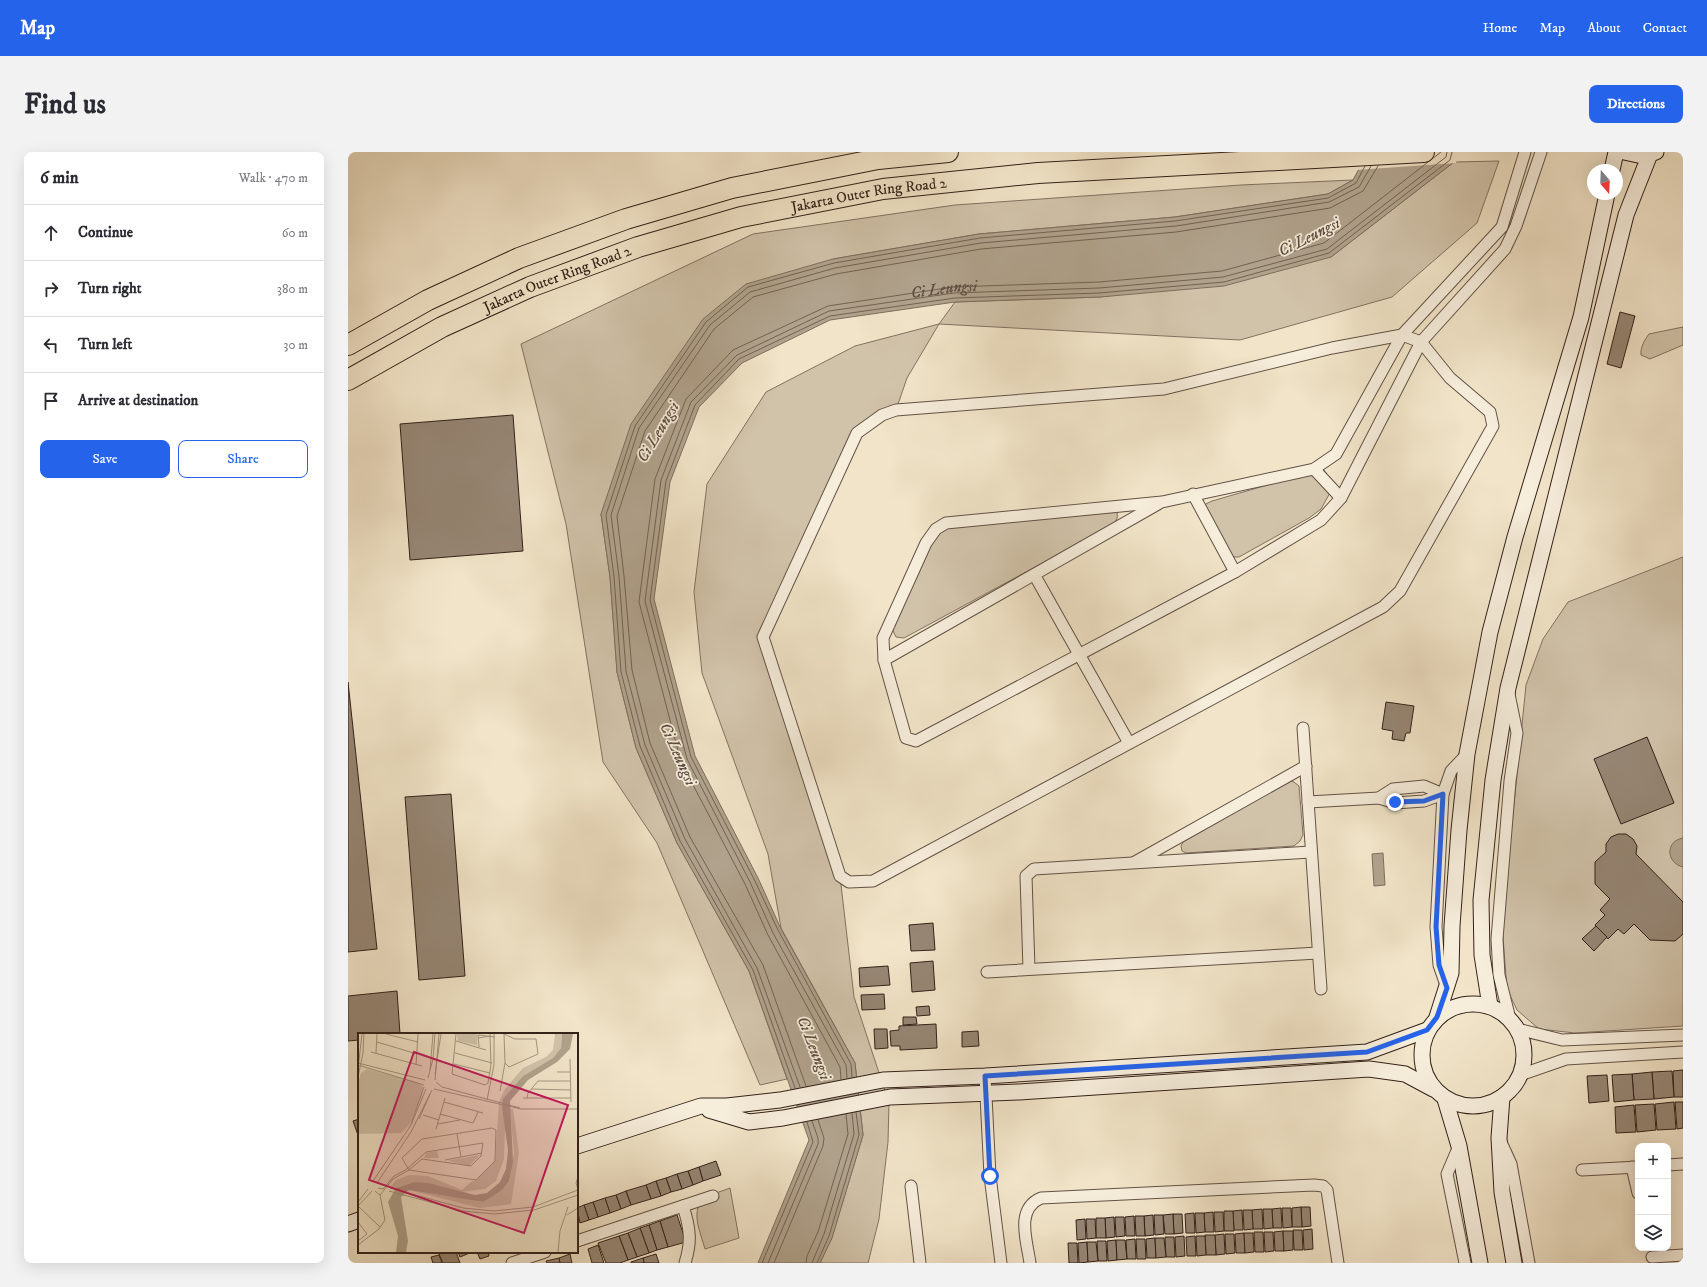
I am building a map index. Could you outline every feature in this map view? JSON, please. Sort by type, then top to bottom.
[{"type":"highway","name":"Jakarta Outer Ring Road 2","points":[[348,345],[428,300],[518,258],[626,219],[732,188],[878,159],[948,152]]},
{"type":"highway","name":"Jakarta Outer Ring Road 2","points":[[348,380],[442,327],[530,287],[638,247],[741,217],[883,189],[1014,176],[1424,152]]},
{"type":"street","points":[[1525,152],[1502,227],[1402,335],[1336,454],[1314,469],[1193,494],[1162,502],[946,523],[936,529],[926,543],[883,638],[884,660],[906,738],[916,741],[1235,572],[1321,520],[1341,498],[1420,342],[1505,249],[1516,226],[1541,152]]},
{"type":"street","points":[[1613,164],[1616,152]]},
{"type":"street","points":[[1624,152],[1638,155],[1653,153]]},
{"type":"street","points":[[1490,1006],[1482,955],[1481,900],[1492,780],[1508,688],[1626,215],[1653,153]]},
{"type":"street","points":[[1508,688],[1517,734],[1510,781],[1497,939],[1499,976],[1514,1024],[1522,1040],[1524,1061],[1520,1075],[1512,1088],[1502,1097],[1488,1104],[1474,1106],[1459,1105],[1445,1099],[1433,1088],[1425,1075],[1421,1060],[1422,1044],[1427,1030],[1437,1017],[1451,973],[1457,859],[1467,754],[1490,632],[1515,537],[1581,317],[1606,200]]},
{"type":"street","points":[[1402,335],[1420,342],[1450,378],[1490,412],[1493,426],[1400,591],[1383,606],[873,881],[849,882],[840,876],[763,637],[857,433],[882,415],[896,410],[1164,389],[1332,348],[1402,335]]},
{"type":"street","points":[[1314,469],[1341,498]]},
{"type":"street","points":[[1193,494],[1235,572]]},
{"type":"street","points":[[884,660],[1035,576],[1162,502]]},
{"type":"street","points":[[1035,576],[1129,744]]},
{"type":"street","points":[[1303,728],[1320,989]]},
{"type":"street","points":[[1447,988],[1439,965],[1436,927],[1443,794],[1451,771],[1467,754]]},
{"type":"street","points":[[1132,863],[1306,766]]},
{"type":"street","points":[[1308,802],[1379,798],[1395,802],[1424,801],[1443,794]]},
{"type":"street","points":[[1029,969],[1026,876],[1034,869],[1311,852]]},
{"type":"street","points":[[987,972],[1318,953]]},
{"type":"street","points":[[1437,1017],[1449,1009],[1462,1004],[1476,1004],[1490,1006],[1514,1024],[1562,1040],[1683,1035]]},
{"type":"street","points":[[578,1146],[701,1106],[727,1106],[780,1100],[883,1080],[985,1076],[1367,1052],[1427,1030]]},
{"type":"street","points":[[1520,1075],[1566,1059],[1683,1052]]},
{"type":"street","points":[[701,1106],[725,1116],[749,1122],[783,1118],[890,1097],[986,1093],[1369,1069],[1405,1074],[1433,1088]]},
{"type":"street","points":[[985,1076],[990,1176],[1001,1263]]},
{"type":"street","points":[[1502,1097],[1499,1138],[1502,1192],[1514,1263]]},
{"type":"street","points":[[1445,1099],[1459,1146],[1480,1263]]},
{"type":"street","points":[[1499,1138],[1511,1164],[1529,1263]]},
{"type":"street","points":[[1459,1146],[1447,1174],[1464,1263]]},
{"type":"street","points":[[1671,1165],[1683,1164]]},
{"type":"street","points":[[1582,1170],[1635,1167]]},
{"type":"street","points":[[1030,1263],[1024,1221],[1025,1212],[1029,1205],[1041,1198],[1314,1185],[1323,1186],[1327,1190],[1338,1263]]},
{"type":"street","points":[[911,1186],[920,1263]]},
{"type":"street","points":[[578,1241],[713,1196]]},
{"type":"street","points":[[683,1206],[690,1227],[690,1248],[685,1263]]},
{"type":"street","points":[[348,1224],[358,1220]]},
{"type":"street","points":[[512,1263],[542,1253]]},
{"type":"street","points":[[1652,1256],[1683,1255]]},
{"type":"shaded area","points":[[1499,161],[1477,223],[1392,297],[1240,340],[939,324],[955,302],[1100,297],[1331,257],[1454,162]]},
{"type":"shaded area","points":[[1353,180],[1328,194],[1175,217],[979,234],[833,259],[601,514],[610,577],[617,672],[636,748],[677,843],[749,971],[787,1079],[760,1085],[657,843],[603,762],[566,524],[521,344],[753,234],[955,205],[1241,185]]},
{"type":"shaded area","points":[[939,324],[907,378],[896,410],[857,433],[763,637],[840,876],[854,997],[889,1103],[888,1142],[879,1219],[868,1263],[820,1263],[832,1237],[863,1135],[855,1063],[781,928],[768,854],[702,673],[694,592],[707,484],[766,392],[855,346]]},
{"type":"shaded area","points":[[1683,327],[1683,345],[1650,359],[1641,355],[1644,341],[1649,334]]},
{"type":"shaded area","points":[[1323,469],[1335,484],[1321,509],[1309,518],[1239,557],[1231,557],[1204,505],[1212,501]]},
{"type":"shaded area","points":[[1116,510],[1117,519],[1111,526],[904,638],[896,637],[892,629],[936,533],[943,528]]},
{"type":"shaded area","points":[[1683,557],[1683,1026],[1575,1033],[1539,1029],[1517,1010],[1507,989],[1502,924],[1526,685],[1543,639],[1568,602]]},
{"type":"shaded area","points":[[1290,781],[1299,786],[1303,835],[1300,841],[1294,846],[1186,853],[1182,851],[1181,846],[1183,842]]},
{"type":"shaded area","points":[[730,1188],[739,1238],[705,1249],[697,1221],[698,1207],[701,1201],[707,1197]]},
{"type":"water","name":"Ci Leungsi","points":[[1368,152],[1454,162],[1331,257],[1224,286],[1100,297],[955,302],[830,320],[742,363],[699,407],[670,482],[654,599],[695,756],[758,878],[781,929],[855,1063],[863,1135],[832,1238],[820,1263],[758,1263],[809,1140],[749,971],[677,843],[636,748],[617,672],[610,577],[601,514],[631,424],[703,319],[746,284],[833,259],[979,234],[1175,217],[1328,194],[1353,180]]},
{"type":"water","points":[[1683,838],[1683,867],[1677,865],[1673,861],[1670,852],[1673,843]]},
{"type":"water","points":[[1383,853],[1385,885],[1374,886],[1372,854]]},
{"type":"pier","points":[[1366,152],[1458,152],[1456,163],[1356,170]]},
{"type":"building","points":[[1620,312],[1635,316],[1621,368],[1607,364]]},
{"type":"building","points":[[513,415],[523,551],[410,560],[400,424]]},
{"type":"building","points":[[348,682],[377,949],[348,952]]},
{"type":"building","points":[[1386,702],[1414,706],[1410,733],[1406,733],[1404,741],[1392,739],[1393,731],[1382,729]]},
{"type":"building","points":[[1647,737],[1674,803],[1621,824],[1594,759]]},
{"type":"building","points":[[451,794],[465,976],[419,980],[405,797]]},
{"type":"building","points":[[1618,834],[1626,834],[1633,839],[1637,846],[1636,854],[1683,902],[1683,934],[1675,941],[1650,940],[1634,924],[1624,934],[1618,929],[1608,939],[1595,925],[1605,915],[1600,910],[1610,899],[1595,884],[1595,862],[1606,852],[1606,844],[1611,837]]},
{"type":"building","points":[[933,923],[935,950],[911,951],[909,925]]},
{"type":"building","points":[[1596,926],[1607,937],[1594,951],[1582,939]]},
{"type":"building","points":[[933,961],[935,990],[912,992],[910,963]]},
{"type":"building","points":[[888,966],[890,985],[860,987],[859,968]]},
{"type":"building","points":[[397,991],[400,1033],[358,1033],[358,1040],[348,1041],[348,996]]},
{"type":"building","points":[[884,994],[885,1009],[862,1010],[861,995]]},
{"type":"building","points":[[929,1006],[930,1015],[917,1016],[916,1007]]},
{"type":"building","points":[[903,1017],[916,1017],[917,1024],[903,1025]]},
{"type":"building","points":[[936,1024],[937,1048],[900,1050],[900,1046],[891,1046],[890,1031],[899,1030],[899,1026]]},
{"type":"building","points":[[874,1029],[887,1029],[888,1048],[875,1049]]},
{"type":"building","points":[[978,1031],[979,1046],[962,1047],[962,1032]]},
{"type":"building","points":[[1683,1070],[1683,1097],[1674,1097],[1673,1071]]},
{"type":"building","points":[[1672,1071],[1674,1097],[1654,1099],[1652,1072]]},
{"type":"building","points":[[1652,1072],[1654,1099],[1634,1100],[1632,1074]]},
{"type":"building","points":[[1632,1074],[1634,1100],[1614,1102],[1612,1075]]},
{"type":"building","points":[[1607,1075],[1609,1101],[1589,1103],[1587,1076]]},
{"type":"building","points":[[1674,1102],[1676,1129],[1657,1130],[1655,1104]]},
{"type":"building","points":[[1675,1102],[1683,1102],[1683,1128],[1677,1129]]},
{"type":"building","points":[[1654,1104],[1656,1130],[1637,1132],[1635,1105]]},
{"type":"building","points":[[1634,1105],[1636,1132],[1616,1133],[1615,1107]]},
{"type":"building","points":[[358,1119],[358,1135],[353,1121]]},
{"type":"building","points":[[716,1161],[721,1175],[703,1181],[699,1167]]},
{"type":"building","points":[[699,1167],[703,1181],[693,1185],[688,1171]]},
{"type":"building","points":[[688,1171],[693,1185],[682,1189],[677,1174]]},
{"type":"building","points":[[677,1174],[682,1189],[671,1192],[666,1178]]},
{"type":"building","points":[[666,1178],[671,1192],[661,1196],[656,1181]]},
{"type":"building","points":[[656,1181],[661,1196],[651,1199],[646,1185]]},
{"type":"building","points":[[646,1185],[651,1199],[631,1205],[626,1191]]},
{"type":"building","points":[[626,1191],[631,1205],[621,1209],[616,1195]]},
{"type":"building","points":[[616,1195],[621,1209],[610,1213],[605,1198]]},
{"type":"building","points":[[605,1198],[610,1213],[598,1217],[593,1202]]},
{"type":"building","points":[[593,1202],[598,1217],[589,1220],[584,1205]]},
{"type":"building","points":[[584,1205],[589,1220],[580,1223],[578,1208]]},
{"type":"building","points":[[1301,1207],[1310,1207],[1311,1226],[1302,1227]]},
{"type":"building","points":[[1301,1207],[1302,1227],[1292,1227],[1292,1208]]},
{"type":"building","points":[[1281,1208],[1282,1228],[1273,1228],[1272,1209]]},
{"type":"building","points":[[1282,1208],[1291,1208],[1292,1227],[1283,1228]]},
{"type":"building","points":[[1262,1209],[1263,1229],[1253,1229],[1252,1210]]},
{"type":"building","points":[[1263,1209],[1272,1209],[1273,1228],[1264,1229]]},
{"type":"building","points":[[1242,1210],[1243,1230],[1234,1230],[1233,1211]]},
{"type":"building","points":[[1243,1210],[1252,1210],[1253,1229],[1244,1230]]},
{"type":"building","points":[[1224,1211],[1233,1211],[1234,1231],[1224,1231]]},
{"type":"building","points":[[1213,1212],[1214,1232],[1205,1232],[1204,1213]]},
{"type":"building","points":[[1214,1212],[1223,1212],[1224,1231],[1215,1232]]},
{"type":"building","points":[[1194,1213],[1195,1233],[1186,1233],[1185,1214]]},
{"type":"building","points":[[1195,1213],[1204,1213],[1205,1232],[1196,1233]]},
{"type":"building","points":[[1173,1214],[1182,1214],[1183,1233],[1174,1234]]},
{"type":"building","points":[[1173,1214],[1174,1234],[1165,1234],[1163,1215]]},
{"type":"building","points":[[677,1215],[686,1242],[668,1247],[660,1221]]},
{"type":"building","points":[[1153,1215],[1154,1235],[1145,1236],[1144,1216]]},
{"type":"building","points":[[1154,1215],[1163,1215],[1164,1234],[1155,1235]]},
{"type":"building","points":[[1134,1216],[1135,1236],[1126,1236],[1125,1217]]},
{"type":"building","points":[[1135,1216],[1144,1216],[1145,1236],[1136,1236]]},
{"type":"building","points":[[1114,1217],[1115,1237],[1106,1238],[1105,1218]]},
{"type":"building","points":[[1115,1217],[1124,1217],[1125,1236],[1116,1237]]},
{"type":"building","points":[[1096,1218],[1105,1218],[1106,1238],[1096,1238]]},
{"type":"building","points":[[1085,1219],[1086,1239],[1077,1240],[1076,1220]]},
{"type":"building","points":[[1086,1219],[1095,1219],[1096,1238],[1087,1239]]},
{"type":"building","points":[[660,1221],[668,1247],[657,1250],[649,1225]]},
{"type":"building","points":[[649,1225],[657,1250],[649,1253],[640,1228]]},
{"type":"building","points":[[640,1228],[649,1253],[637,1257],[628,1233]]},
{"type":"building","points":[[1312,1229],[1313,1249],[1304,1250],[1303,1230]]},
{"type":"building","points":[[1293,1230],[1302,1230],[1303,1250],[1294,1250]]},
{"type":"building","points":[[1283,1231],[1284,1251],[1275,1251],[1274,1232]]},
{"type":"building","points":[[1283,1231],[1293,1231],[1293,1250],[1284,1251]]},
{"type":"building","points":[[1254,1232],[1263,1232],[1264,1252],[1255,1252]]},
{"type":"building","points":[[1264,1232],[1273,1232],[1274,1251],[1265,1252]]},
{"type":"building","points":[[628,1233],[637,1257],[628,1260],[619,1236]]},
{"type":"building","points":[[1244,1233],[1245,1253],[1236,1253],[1235,1234]]},
{"type":"building","points":[[1244,1233],[1253,1233],[1254,1252],[1245,1253]]},
{"type":"building","points":[[1224,1234],[1225,1254],[1216,1255],[1215,1235]]},
{"type":"building","points":[[1225,1234],[1234,1234],[1235,1253],[1226,1254]]},
{"type":"building","points":[[1205,1235],[1215,1235],[1216,1255],[1206,1255]]},
{"type":"building","points":[[619,1236],[628,1260],[620,1263],[606,1263],[598,1243]]},
{"type":"building","points":[[1184,1236],[1185,1256],[1176,1257],[1175,1237]]},
{"type":"building","points":[[1195,1236],[1196,1256],[1187,1256],[1186,1237]]},
{"type":"building","points":[[1196,1236],[1205,1236],[1206,1255],[1197,1256]]},
{"type":"building","points":[[1165,1237],[1174,1237],[1175,1257],[1166,1257]]},
{"type":"building","points":[[1155,1238],[1156,1258],[1147,1258],[1146,1239]]},
{"type":"building","points":[[1155,1238],[1164,1238],[1166,1257],[1156,1258]]},
{"type":"building","points":[[1135,1239],[1136,1259],[1127,1259],[1126,1240]]},
{"type":"building","points":[[1136,1239],[1145,1239],[1146,1259],[1137,1259]]},
{"type":"building","points":[[1116,1240],[1117,1260],[1108,1261],[1107,1241]]},
{"type":"building","points":[[1116,1240],[1125,1240],[1127,1259],[1117,1260]]},
{"type":"building","points":[[1097,1241],[1106,1241],[1107,1261],[1098,1261]]},
{"type":"building","points":[[1087,1242],[1088,1262],[1079,1263],[1078,1243]]},
{"type":"building","points":[[1087,1242],[1096,1242],[1098,1261],[1088,1262]]},
{"type":"building","points":[[1068,1243],[1077,1243],[1078,1263],[1069,1263]]},
{"type":"building","points":[[598,1245],[604,1263],[592,1263],[588,1249]]},
{"type":"building","points":[[456,1253],[460,1263],[443,1263],[439,1254]]},
{"type":"building","points":[[458,1253],[470,1253],[460,1257]]},
{"type":"building","points":[[477,1253],[488,1253],[489,1256],[480,1259]]},
{"type":"building","points":[[570,1254],[572,1263],[560,1263],[559,1258]]},
{"type":"building","points":[[656,1254],[659,1263],[644,1263],[643,1258]]},
{"type":"building","points":[[439,1255],[442,1263],[433,1263],[431,1257]]},
{"type":"building","points":[[559,1258],[560,1263],[547,1263],[546,1261]]},
{"type":"building","points":[[643,1258],[644,1263],[631,1263],[631,1262]]},
{"type":"route","points":[[990,1176],[985,1076],[1367,1052],[1388,1046],[1427,1030],[1437,1017],[1447,988],[1439,965],[1436,927],[1443,794],[1424,801],[1395,802]]}]
